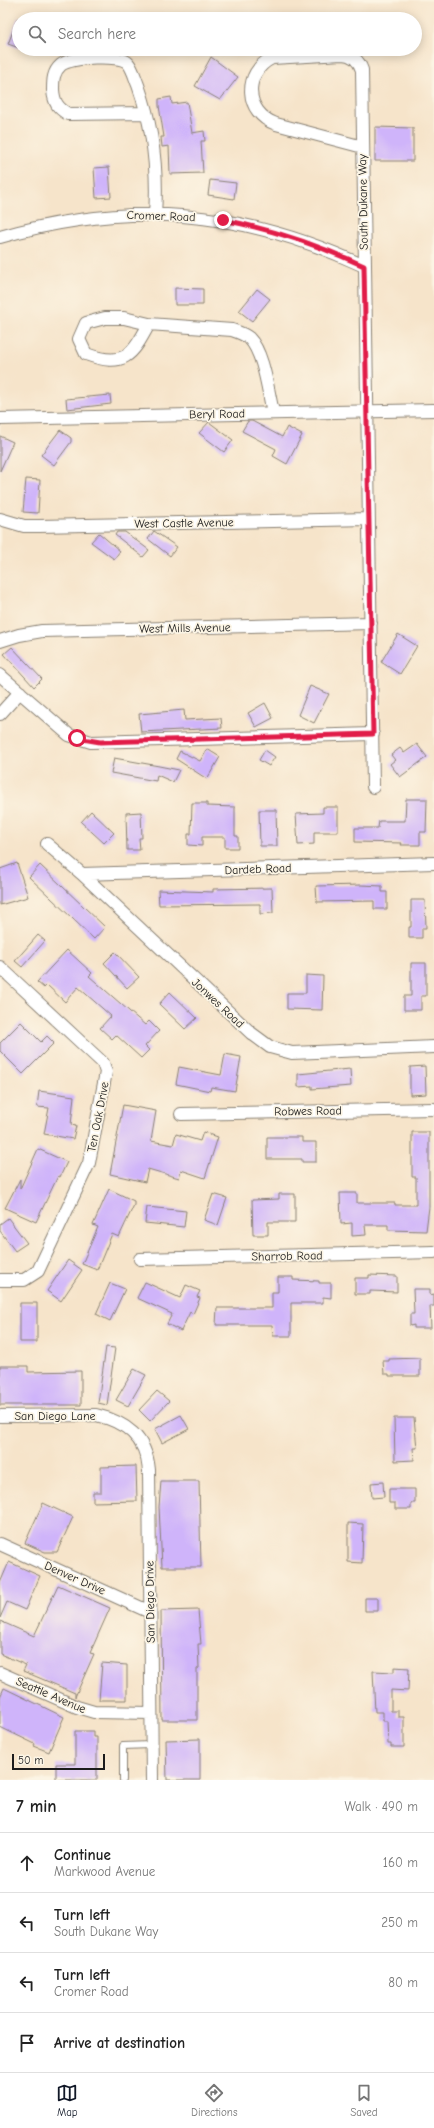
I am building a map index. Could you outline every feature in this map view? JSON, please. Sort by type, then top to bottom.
[{"type":"street","name":"South Dukane Way","points":[[281,56],[268,60],[259,68],[253,77],[250,89],[254,106],[261,116],[270,122],[363,147]]},
{"type":"street","name":"South Dukane Way","points":[[349,56],[358,61],[362,72],[373,787]]},
{"type":"street","points":[[146,113],[75,115],[63,111],[56,104],[54,95],[53,79],[55,72],[62,64],[72,59],[120,58],[128,62],[146,113],[155,169],[155,215]]},
{"type":"street","name":"Cromer Road","points":[[0,237],[56,224],[108,216],[155,215],[223,220],[262,228],[328,249],[364,266]]},
{"type":"street","points":[[149,324],[137,346],[128,356],[116,360],[100,359],[86,354],[80,339],[86,323],[105,318],[124,318],[149,324],[232,330],[248,337],[258,351],[272,412]]},
{"type":"street","name":"Beryl Road","points":[[0,419],[367,410],[434,410]]},
{"type":"street","name":"West Castle Avenue","points":[[0,519],[24,526],[39,526],[369,518]]},
{"type":"street","name":"West Mills Avenue","points":[[0,641],[19,635],[42,631],[371,623]]},
{"type":"street","points":[[0,675],[69,735],[91,742],[373,734]]},
{"type":"street","points":[[0,714],[20,692]]},
{"type":"street","name":"Jonwes Road","points":[[47,844],[82,874],[251,1033],[270,1047],[292,1053],[434,1047]]},
{"type":"street","name":"Dardeb Road","points":[[82,874],[434,863]]},
{"type":"street","name":"Ten Oak Drive","points":[[0,967],[103,1063],[106,1072],[88,1165],[38,1271],[34,1275],[24,1280],[0,1280]]},
{"type":"street","name":"Robwes Road","points":[[181,1114],[434,1109]]},
{"type":"street","name":"Sharrob Road","points":[[140,1259],[434,1252]]},
{"type":"street","name":"San Diego Lane","points":[[0,1416],[96,1415],[117,1421],[130,1429]]},
{"type":"street","name":"San Diego Drive","points":[[130,1429],[142,1445],[148,1465],[152,1780]]},
{"type":"street","name":"Denver Drive","points":[[0,1544],[150,1612]]},
{"type":"street","name":"Seattle Avenue","points":[[0,1673],[77,1708],[94,1712],[151,1713]]},
{"type":"lane","points":[[124,1780],[123,1746],[152,1745]]},
{"type":"building","points":[[12,34],[12,45],[8,44]]},
{"type":"building","points":[[211,57],[238,77],[220,100],[195,86]]},
{"type":"building","points":[[171,97],[172,104],[187,102],[192,133],[204,131],[205,141],[201,141],[203,173],[170,174],[169,146],[162,147],[161,137],[164,137],[159,99]]},
{"type":"building","points":[[375,127],[413,128],[413,161],[375,161]]},
{"type":"building","points":[[109,167],[111,197],[96,198],[94,168]]},
{"type":"building","points":[[210,180],[236,183],[234,199],[208,195]]},
{"type":"building","points":[[175,288],[203,289],[203,305],[175,305]]},
{"type":"building","points":[[257,289],[270,299],[252,321],[239,311]]},
{"type":"building","points":[[110,395],[111,404],[67,409],[66,399]]},
{"type":"building","points":[[248,421],[252,421],[282,437],[287,427],[302,435],[287,464],[273,456],[276,449],[242,431]]},
{"type":"building","points":[[209,422],[233,440],[224,452],[199,433]]},
{"type":"building","points":[[60,430],[71,438],[71,442],[54,465],[41,455]]},
{"type":"building","points":[[0,436],[13,442],[0,471]]},
{"type":"building","points":[[26,479],[40,480],[38,513],[23,512]]},
{"type":"building","points":[[154,531],[177,547],[170,556],[148,539]]},
{"type":"building","points":[[117,532],[125,532],[149,550],[143,557],[115,535]]},
{"type":"building","points":[[99,533],[120,551],[114,559],[91,542]]},
{"type":"building","points":[[398,634],[417,646],[400,674],[381,662]]},
{"type":"building","points":[[12,647],[42,679],[34,687],[4,654]]},
{"type":"building","points":[[310,686],[329,694],[314,723],[298,715]]},
{"type":"building","points":[[265,703],[273,718],[256,727],[248,713]]},
{"type":"building","points":[[184,710],[185,720],[221,718],[222,728],[141,732],[139,714]]},
{"type":"building","points":[[417,744],[427,757],[400,777],[390,764],[395,760],[391,755],[400,748],[404,753]]},
{"type":"building","points":[[207,749],[220,757],[207,779],[176,759],[180,751],[200,761]]},
{"type":"building","points":[[265,750],[275,757],[269,766],[259,760]]},
{"type":"building","points":[[114,758],[179,770],[173,782],[157,775],[156,781],[111,773]]},
{"type":"building","points":[[406,799],[427,799],[426,832],[420,832],[420,845],[355,842],[355,828],[378,828],[379,821],[405,821]]},
{"type":"building","points":[[192,803],[207,803],[207,806],[235,807],[235,836],[238,836],[238,848],[225,848],[225,837],[202,837],[202,846],[188,845],[188,834],[191,834]]},
{"type":"building","points":[[323,807],[338,807],[338,832],[314,832],[314,844],[298,845],[296,814],[323,813]]},
{"type":"building","points":[[259,810],[276,810],[277,846],[260,846]]},
{"type":"building","points":[[91,811],[114,833],[104,843],[81,822]]},
{"type":"building","points":[[141,812],[142,838],[139,838],[140,850],[127,850],[126,813]]},
{"type":"building","points":[[17,863],[28,897],[0,905],[0,869]]},
{"type":"building","points":[[40,865],[105,927],[94,939],[29,877]]},
{"type":"building","points":[[316,886],[382,886],[382,892],[387,892],[387,909],[374,909],[374,901],[317,902]]},
{"type":"building","points":[[272,888],[273,913],[260,914],[260,904],[159,905],[158,890],[213,892],[213,889]]},
{"type":"building","points":[[411,900],[425,900],[426,928],[422,928],[422,938],[409,938],[409,927],[411,927]]},
{"type":"building","points":[[38,935],[45,941],[22,967],[15,961]]},
{"type":"building","points":[[67,950],[92,973],[89,976],[145,1025],[149,1021],[159,1031],[145,1046],[149,1050],[141,1058],[116,1035],[112,1039],[100,1028],[111,1016],[78,987],[65,1002],[47,985],[44,988],[37,982]]},
{"type":"building","points":[[115,952],[139,977],[127,988],[104,963]]},
{"type":"building","points":[[411,963],[426,963],[426,996],[421,996],[421,1010],[404,1010],[404,996],[411,996]]},
{"type":"building","points":[[306,975],[323,976],[322,1010],[287,1009],[287,993],[306,993]]},
{"type":"building","points":[[170,992],[197,1018],[185,1029],[159,1004]]},
{"type":"building","points":[[21,1022],[41,1042],[47,1036],[54,1043],[23,1074],[0,1051],[0,1043]]},
{"type":"building","points":[[225,1054],[241,1057],[235,1091],[211,1087],[210,1091],[176,1084],[179,1067],[221,1075]]},
{"type":"building","points":[[425,1066],[426,1094],[410,1095],[410,1067]]},
{"type":"building","points":[[350,1069],[351,1086],[312,1089],[312,1086],[298,1087],[298,1074]]},
{"type":"building","points":[[39,1091],[74,1096],[71,1125],[76,1126],[73,1139],[44,1134],[49,1108],[37,1107]]},
{"type":"building","points":[[123,1105],[156,1111],[151,1141],[173,1145],[176,1134],[200,1141],[203,1132],[218,1137],[205,1178],[181,1170],[179,1178],[148,1169],[145,1182],[110,1174]]},
{"type":"building","points":[[412,1132],[429,1132],[429,1207],[426,1231],[388,1230],[388,1225],[365,1225],[366,1235],[352,1236],[352,1223],[341,1224],[340,1193],[357,1193],[357,1203],[395,1203],[395,1205],[416,1205],[416,1177],[412,1177]]},
{"type":"building","points":[[267,1137],[302,1137],[302,1142],[316,1142],[316,1162],[302,1162],[302,1159],[267,1159]]},
{"type":"building","points":[[38,1149],[67,1162],[60,1177],[58,1176],[36,1222],[5,1208],[20,1179],[20,1189]]},
{"type":"building","points":[[109,1189],[134,1201],[134,1205],[119,1237],[112,1234],[97,1270],[82,1264],[98,1227],[93,1225]]},
{"type":"building","points":[[213,1194],[227,1198],[218,1225],[204,1220]]},
{"type":"building","points":[[279,1194],[295,1194],[295,1222],[268,1222],[268,1235],[253,1235],[252,1200],[279,1199]]},
{"type":"building","points":[[147,1207],[186,1211],[184,1227],[145,1223]]},
{"type":"building","points":[[8,1218],[27,1243],[15,1251],[0,1231],[0,1224]]},
{"type":"building","points":[[68,1260],[82,1270],[61,1301],[47,1291]]},
{"type":"building","points":[[369,1275],[397,1276],[397,1292],[370,1291],[370,1294],[355,1294],[355,1278],[369,1278]]},
{"type":"building","points":[[278,1277],[293,1277],[293,1280],[331,1283],[331,1298],[323,1297],[323,1303],[291,1303],[291,1336],[273,1336],[272,1325],[216,1325],[217,1308],[272,1308],[272,1292],[278,1292]]},
{"type":"building","points":[[145,1282],[180,1298],[186,1285],[200,1291],[197,1297],[200,1298],[193,1314],[190,1312],[181,1331],[167,1324],[172,1314],[137,1298]]},
{"type":"building","points":[[110,1283],[125,1289],[110,1321],[96,1314]]},
{"type":"building","points":[[413,1289],[430,1289],[430,1295],[434,1294],[434,1306],[430,1306],[431,1328],[414,1328],[414,1325],[410,1326],[410,1314],[414,1314]]},
{"type":"building","points":[[20,1303],[37,1303],[37,1342],[20,1342]]},
{"type":"building","points":[[106,1347],[115,1348],[107,1405],[98,1403]]},
{"type":"building","points":[[420,1358],[420,1376],[389,1376],[389,1374],[384,1374],[383,1361],[389,1361],[389,1359]]},
{"type":"building","points":[[0,1366],[28,1366],[28,1372],[81,1371],[81,1405],[0,1405]]},
{"type":"building","points":[[134,1369],[146,1375],[128,1406],[116,1400]]},
{"type":"building","points":[[157,1391],[169,1401],[150,1421],[139,1410]]},
{"type":"building","points":[[181,1415],[189,1429],[162,1443],[155,1429]]},
{"type":"building","points":[[394,1418],[414,1418],[417,1448],[413,1448],[414,1460],[395,1461]]},
{"type":"building","points":[[136,1466],[137,1501],[93,1502],[93,1492],[101,1492],[101,1467]]},
{"type":"building","points":[[161,1481],[199,1481],[201,1567],[162,1567],[159,1507]]},
{"type":"building","points":[[383,1482],[384,1497],[372,1498],[371,1483]]},
{"type":"building","points":[[389,1489],[415,1489],[415,1503],[411,1503],[411,1509],[395,1509],[395,1503],[389,1503]]},
{"type":"building","points":[[43,1503],[73,1517],[57,1552],[45,1552],[25,1543]]},
{"type":"building","points":[[348,1523],[363,1524],[362,1563],[348,1562]]},
{"type":"building","points":[[9,1562],[40,1576],[25,1610],[7,1602],[0,1618],[0,1583]]},
{"type":"building","points":[[58,1585],[110,1608],[90,1653],[94,1654],[75,1697],[75,1693],[23,1671],[26,1665],[0,1654],[0,1621],[34,1636]]},
{"type":"building","points":[[365,1598],[378,1598],[378,1611],[365,1611]]},
{"type":"building","points":[[198,1610],[201,1644],[198,1644],[199,1668],[197,1669],[197,1720],[162,1720],[161,1611]]},
{"type":"building","points":[[102,1663],[127,1665],[127,1700],[99,1700]]},
{"type":"building","points":[[394,1667],[409,1668],[408,1691],[391,1690],[391,1711],[398,1711],[398,1717],[404,1717],[404,1747],[391,1747],[391,1744],[388,1744],[387,1721],[383,1721],[383,1712],[375,1712],[373,1671],[394,1672]]},
{"type":"building","points":[[4,1688],[64,1717],[49,1752],[34,1746],[35,1744],[0,1727],[0,1697]]},
{"type":"building","points":[[75,1731],[93,1731],[93,1737],[97,1737],[97,1780],[56,1780],[56,1764],[75,1764]]},
{"type":"building","points":[[200,1739],[200,1780],[167,1780],[166,1740]]},
{"type":"route","points":[[77,738],[91,742],[100,742],[373,734],[364,266],[328,249],[290,236],[246,224],[223,220]]}]
